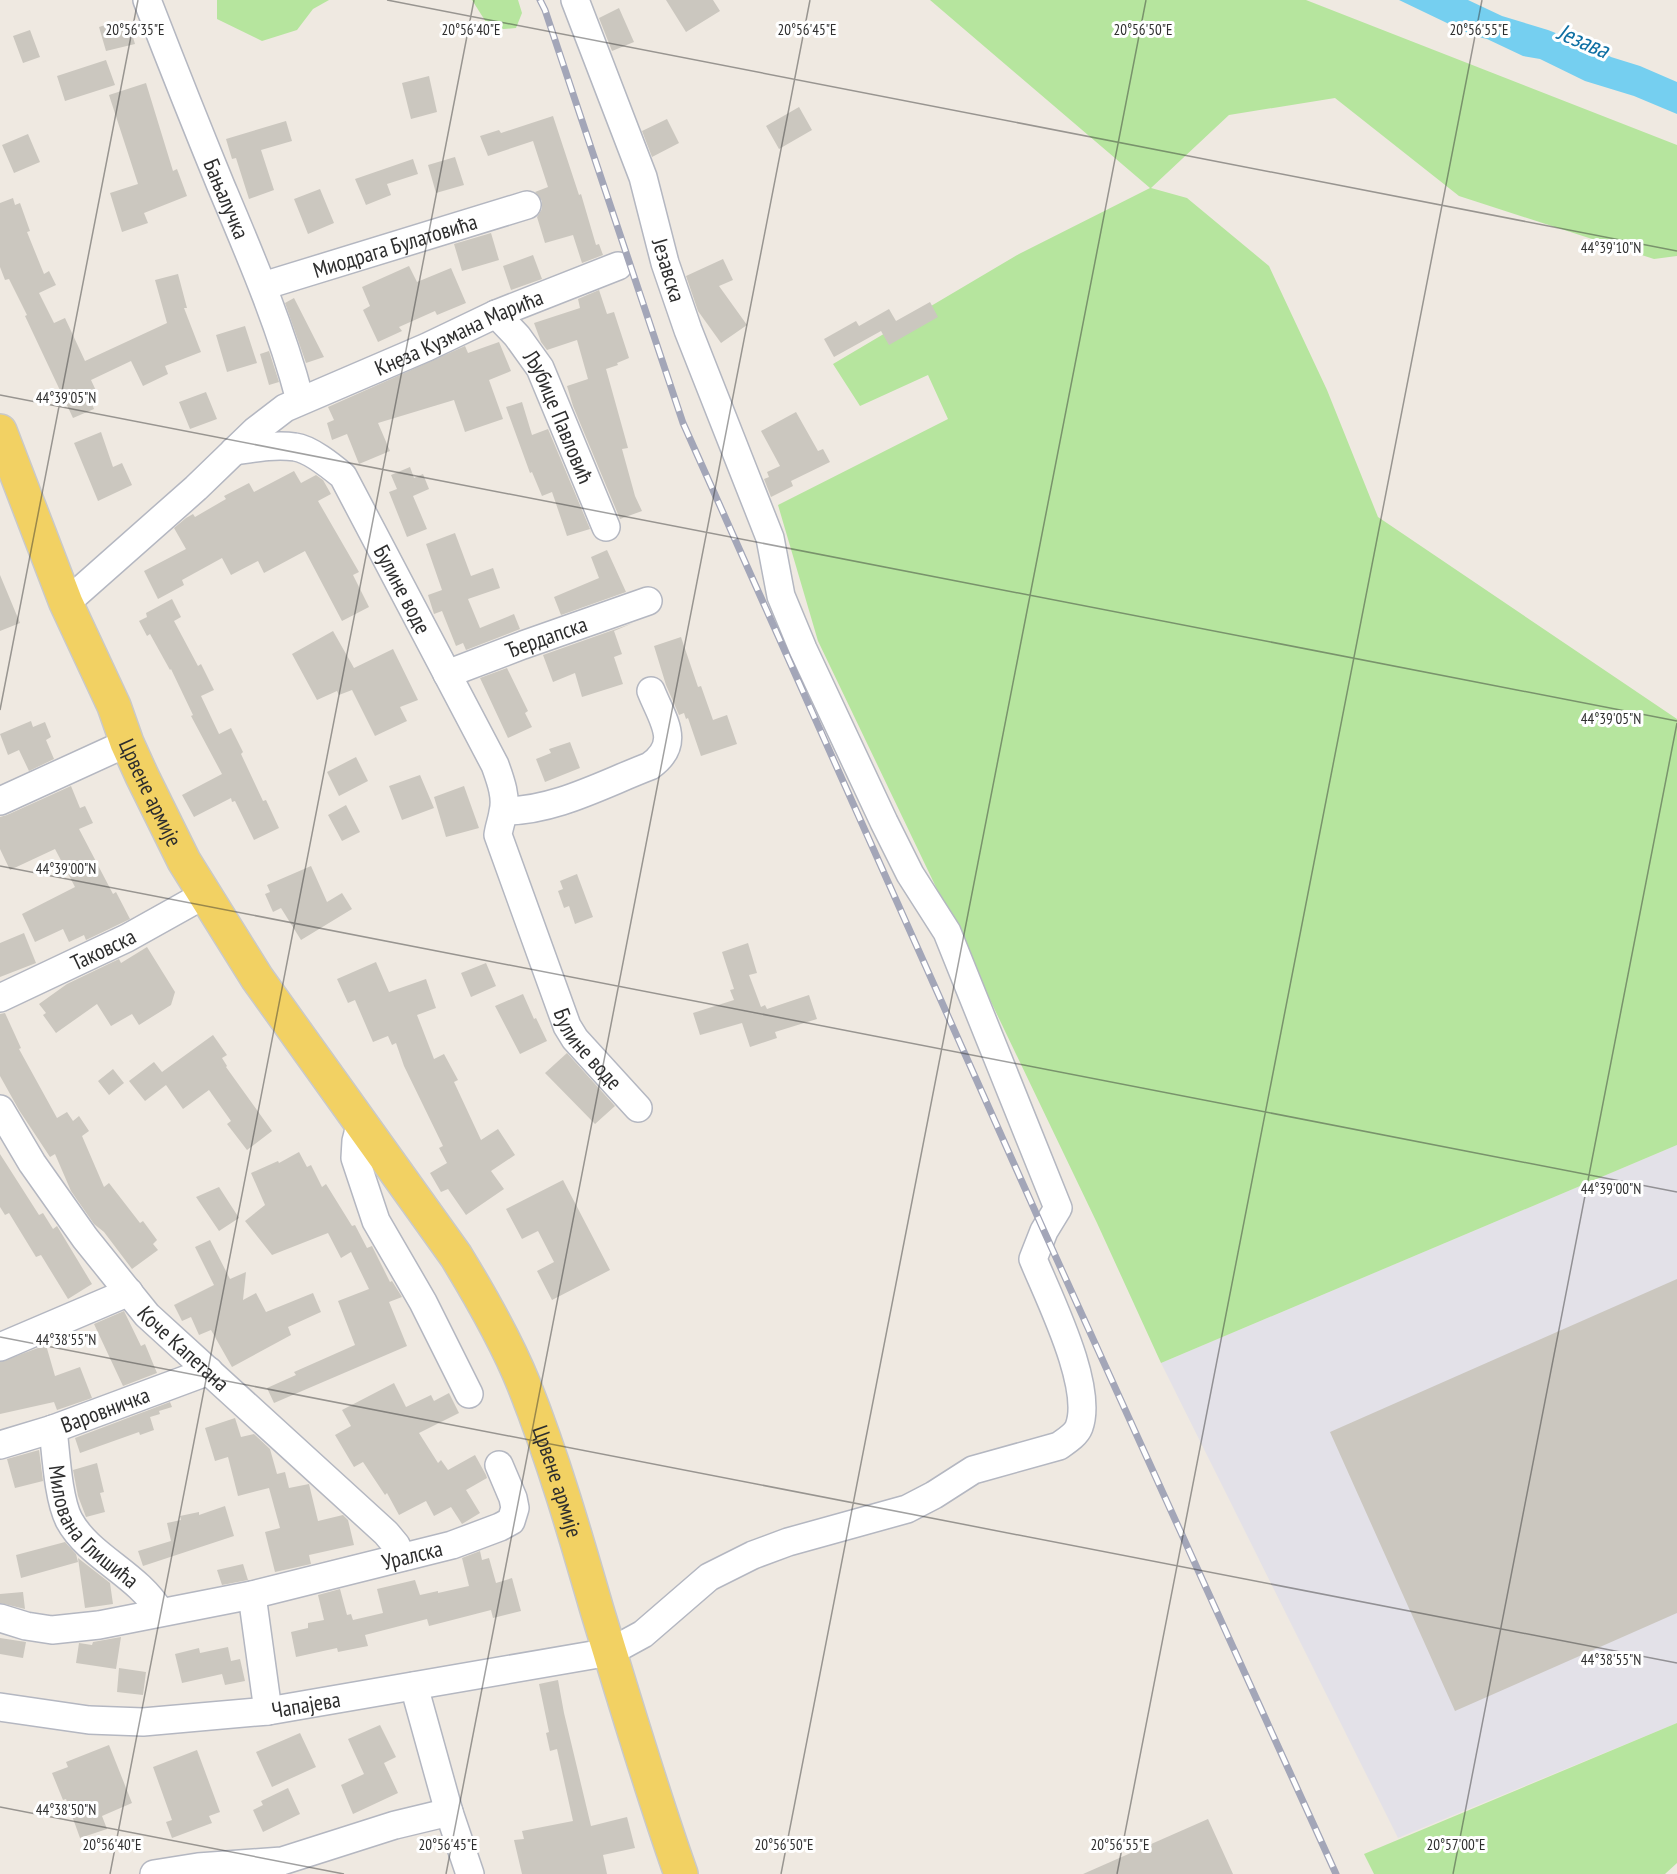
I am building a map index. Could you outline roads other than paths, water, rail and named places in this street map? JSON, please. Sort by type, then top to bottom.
[{"type":"main road","name":"Црвене армије","points":[[0,431],[66,603],[114,706],[127,743],[165,826],[204,895],[257,978],[456,1257],[477,1291],[524,1384],[570,1517],[610,1652],[681,1874]]},
{"type":"street","name":"Бањалучка","points":[[147,0],[190,112],[263,286],[294,375],[300,400]]},
{"type":"street","name":"Језавска","points":[[575,0],[643,177],[665,263],[687,330],[770,538],[781,596],[803,649],[910,874],[947,932],[1058,1208],[1044,1231],[1033,1259],[1072,1352],[1080,1382],[1082,1411],[1079,1428],[1071,1438],[1059,1446],[973,1470],[907,1509],[788,1542],[710,1577],[643,1634],[610,1652]]},
{"type":"street","name":"Миодрага Булатовића","points":[[263,286],[527,205]]},
{"type":"street","name":"Кнеза Кузмана Марића","points":[[300,400],[427,347],[496,314],[618,266]]},
{"type":"street","name":"Љубице Павловић","points":[[496,314],[517,336],[540,368],[606,527]]},
{"type":"street","points":[[66,603],[273,417],[300,400]]},
{"type":"street","name":"Булине воде","points":[[234,451],[268,447],[297,447],[325,461],[343,476],[495,765],[502,783],[504,811],[498,835],[567,1026],[575,1040],[638,1108]]},
{"type":"street","name":"Ђердапска","points":[[447,674],[648,601]]},
{"type":"street","points":[[504,811],[524,811],[545,807],[650,766],[662,758],[668,742],[668,732],[651,691]]},
{"type":"street","points":[[0,801],[127,743]]},
{"type":"street","name":"Таковска","points":[[0,998],[127,938],[204,895]]},
{"type":"street","name":"Коче Капетана","points":[[0,1109],[32,1163],[85,1238],[147,1315],[386,1533],[402,1557]]},
{"type":"street","points":[[361,1122],[354,1158],[376,1221],[423,1302],[469,1394]]},
{"type":"street","points":[[0,1347],[129,1292]]},
{"type":"street","name":"Варовничка","points":[[0,1445],[53,1429],[209,1371]]},
{"type":"street","name":"Милована Глишића","points":[[53,1429],[63,1500],[68,1519],[76,1531],[95,1549],[153,1599],[160,1612]]},
{"type":"street","name":"Уралска","points":[[0,1618],[26,1626],[52,1630],[99,1625],[252,1595],[452,1545],[511,1521],[515,1508],[513,1498],[498,1465]]},
{"type":"street","points":[[252,1595],[268,1711]]},
{"type":"street","name":"Чапајева","points":[[0,1707],[89,1720],[143,1722],[268,1711],[610,1652]]},
{"type":"street","points":[[414,1686],[449,1812],[470,1874]]},
{"type":"street","points":[[154,1874],[198,1867],[274,1868],[395,1825],[449,1812]]},
{"type":"water","points":[[1399,0],[1468,0],[1502,16],[1548,30],[1611,57],[1640,66],[1677,82],[1677,114],[1634,96],[1585,81],[1540,59],[1523,56],[1487,39],[1474,36]]},
{"type":"railway","points":[[540,0],[683,423],[1044,1231],[1336,1874]]},
{"type":"water label","name":"Језава","points":[[1583,41]]}]
